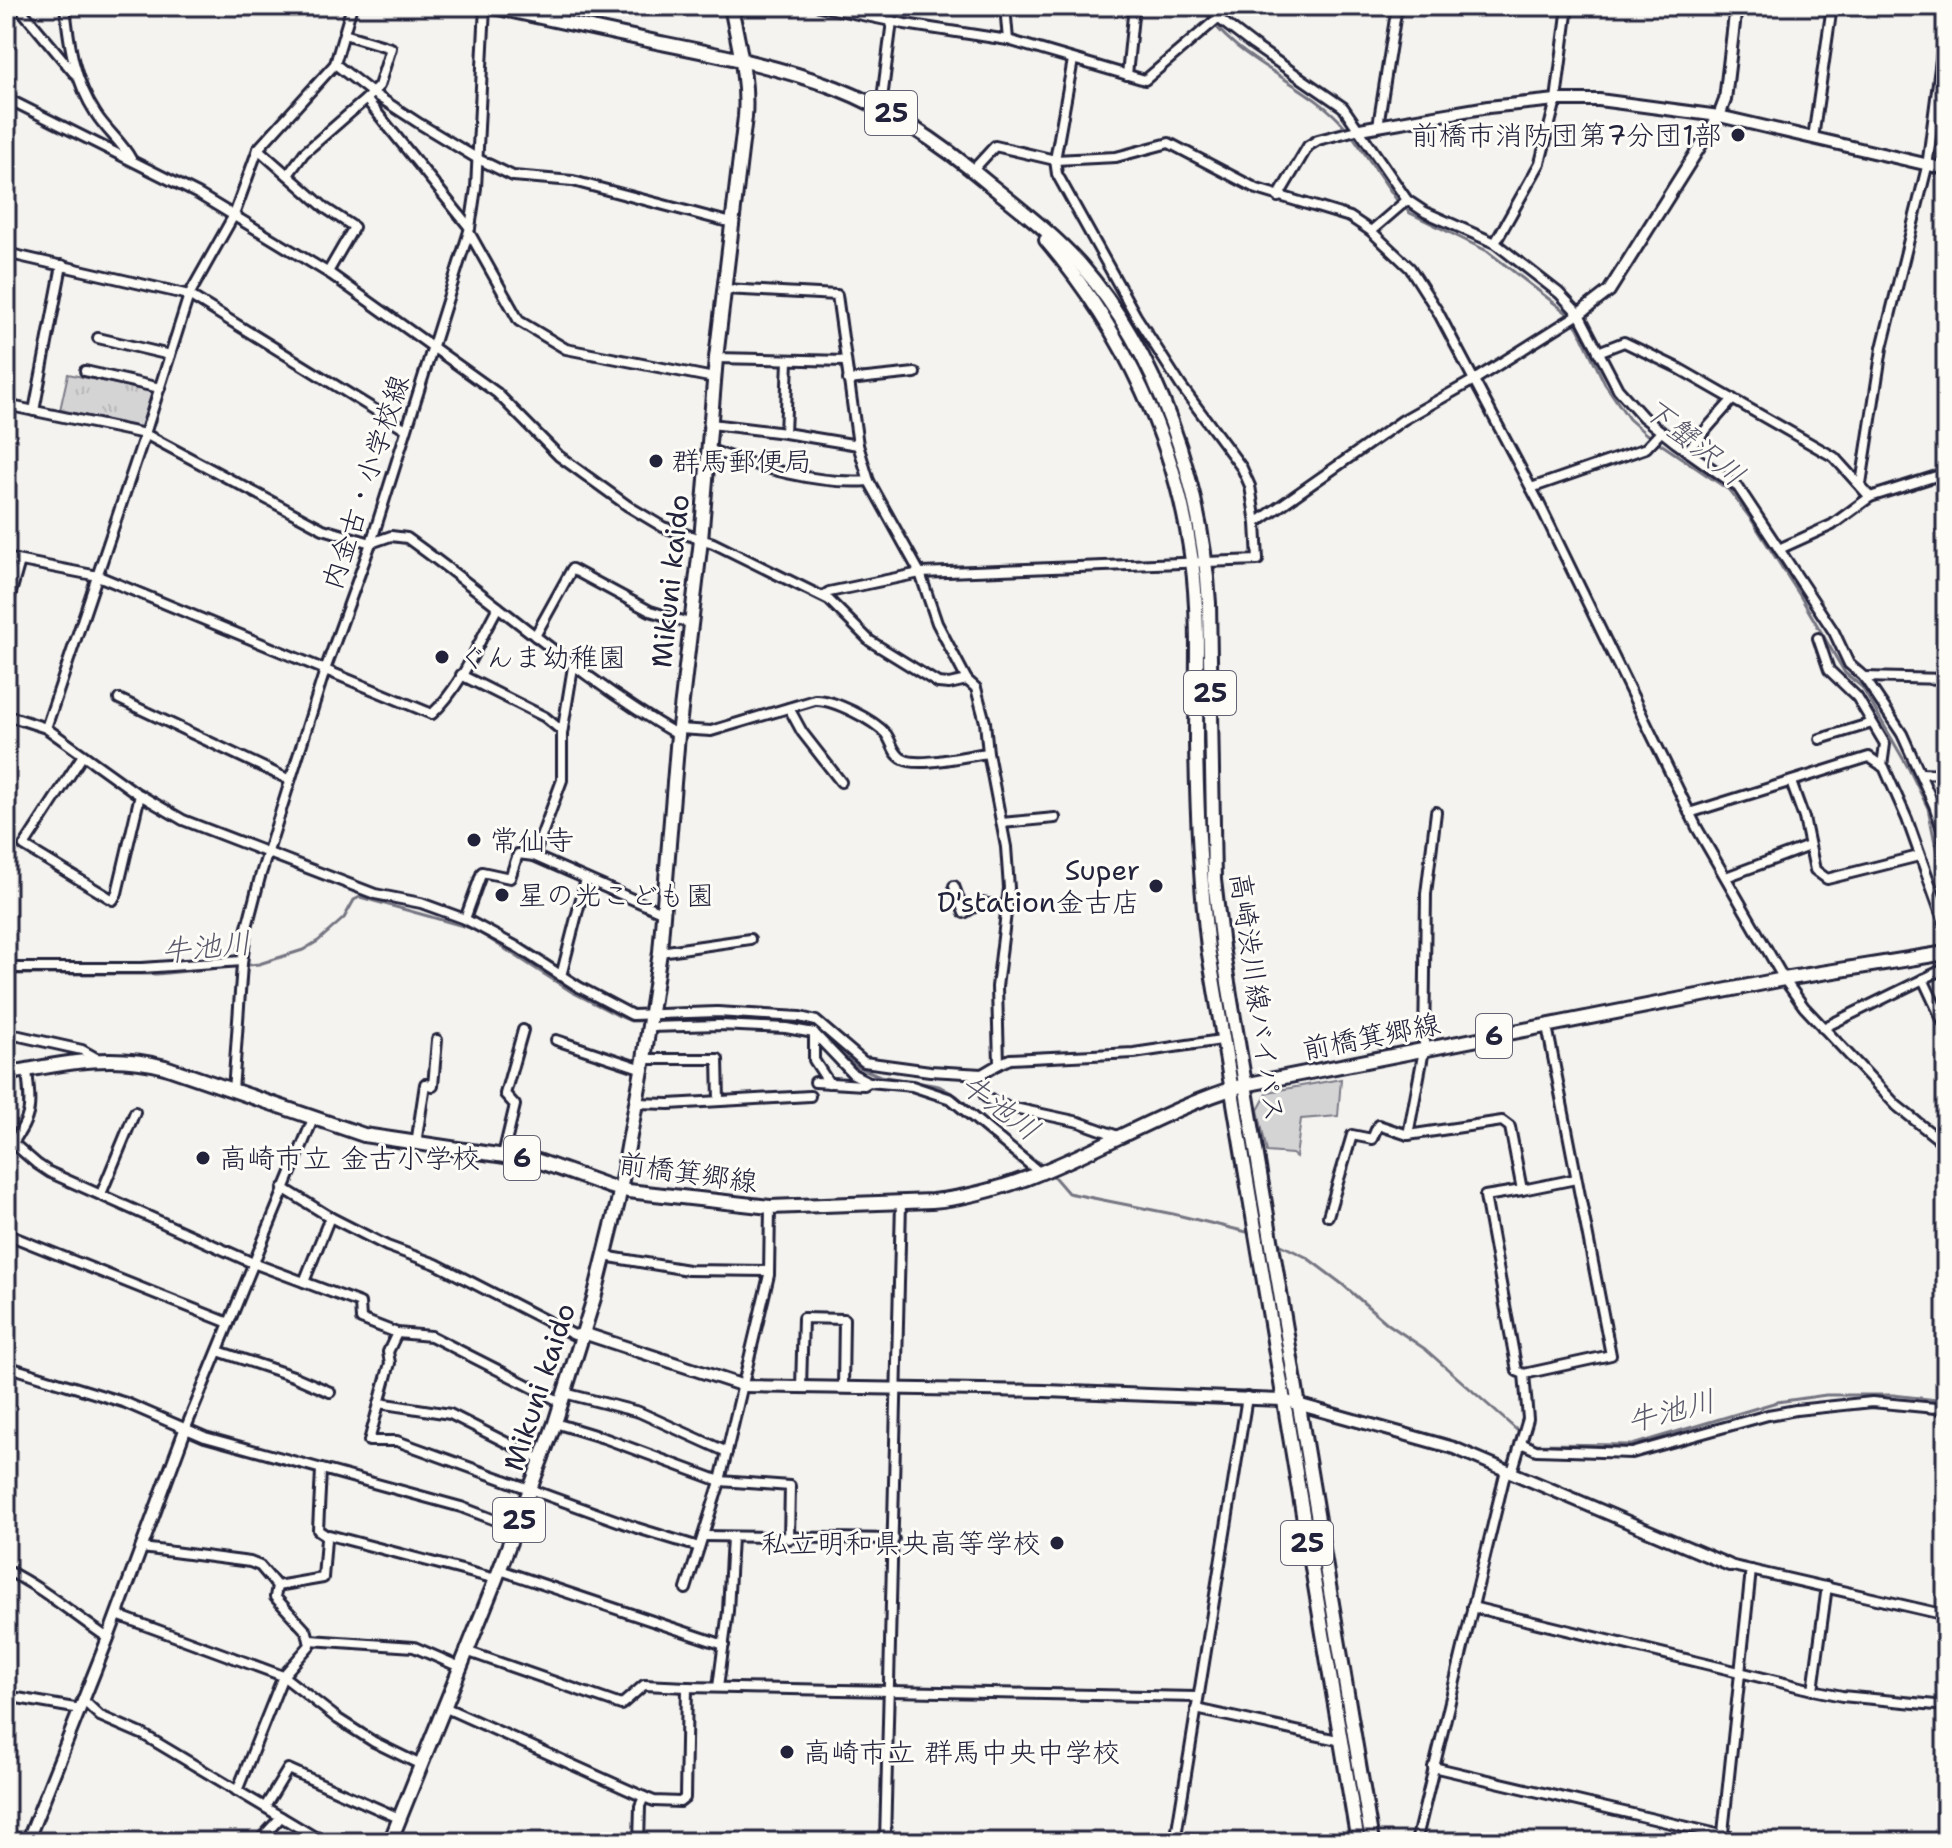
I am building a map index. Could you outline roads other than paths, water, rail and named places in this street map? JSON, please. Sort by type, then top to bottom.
[{"type":"main road","name":"高崎渋川線バイパス","points":[[487,6],[742,60],[835,88],[881,107],[973,170],[1018,207],[1082,286],[1134,371],[1170,458],[1209,603],[1214,880],[1244,1085],[1372,1842]]},
{"type":"main road","name":"Mikuni kaido","points":[[390,1842],[555,1423],[604,1256],[644,1064],[660,952],[689,623],[701,540],[716,358],[746,100],[731,6]]},
{"type":"main road","name":"高崎渋川線バイパス","points":[[1199,562],[1201,881],[1221,1040],[1358,1842]]},
{"type":"main road","name":"前橋箕郷線","points":[[6,1074],[98,1059],[127,1059],[155,1064],[364,1135],[538,1161],[620,1189],[770,1207],[901,1203],[979,1194],[1244,1085],[1784,979],[1946,953]]},
{"type":"street","points":[[18,6],[77,76]]},
{"type":"street","points":[[65,6],[71,59],[77,76],[96,114],[131,160]]},
{"type":"street","points":[[46,728],[189,295],[234,215],[258,149],[335,64],[352,6]]},
{"type":"street","name":"内金古・小学校線","points":[[233,1091],[246,931],[267,854],[325,670],[371,543],[470,230],[478,159],[487,6]]},
{"type":"street","points":[[819,6],[1008,40],[1145,80],[1218,18]]},
{"type":"street","points":[[1005,6],[1008,40]]},
{"type":"street","points":[[1127,75],[1134,6]]},
{"type":"street","points":[[1211,6],[1218,18],[1253,45],[1343,107],[1407,200],[1425,212],[1495,243],[1559,293],[1579,314],[1618,389],[1643,417],[1738,487],[1834,632],[1849,664],[1864,677],[1902,734],[1943,832],[1946,859]]},
{"type":"street","points":[[1378,126],[1397,6]]},
{"type":"street","points":[[1495,243],[1540,163],[1556,100],[1568,6]]},
{"type":"street","points":[[1256,523],[1403,420],[1474,380],[1579,314],[1609,291],[1719,116],[1725,100],[1736,6]]},
{"type":"street","points":[[1813,138],[1832,6]]},
{"type":"street","points":[[881,107],[892,21]]},
{"type":"street","points":[[1861,484],[1882,348],[1927,167],[1946,21]]},
{"type":"street","points":[[288,175],[304,153],[379,86],[391,48],[344,34]]},
{"type":"street","points":[[823,596],[829,592],[920,573],[1258,560],[1250,486],[1242,468],[1181,386],[1136,316],[1057,174],[1055,160],[1073,60]]},
{"type":"street","points":[[335,64],[369,96],[470,230],[519,321],[576,352],[714,378]]},
{"type":"street","points":[[369,96],[513,176],[573,181],[732,223]]},
{"type":"street","points":[[6,98],[234,215],[328,272],[497,393],[559,456],[616,498],[663,527],[713,543],[823,596],[870,641],[938,683],[967,680]]},
{"type":"street","points":[[1278,197],[1308,146],[1318,140],[1360,129],[1488,107],[1556,100],[1599,100],[1719,116],[1946,169]]},
{"type":"street","points":[[973,170],[995,146],[1055,160],[1116,157],[1169,143],[1257,189],[1350,217],[1371,231],[1410,268],[1438,312],[1531,488],[1689,813],[1784,979],[1804,1007],[1897,1106],[1946,1145]]},
{"type":"street","points":[[258,149],[325,208],[354,227],[328,272]]},
{"type":"street","points":[[1371,231],[1407,200]]},
{"type":"street","points":[[6,253],[189,295],[406,429]]},
{"type":"street","points":[[34,411],[62,265]]},
{"type":"street","points":[[724,289],[837,295],[858,445],[869,481],[920,573],[937,623],[967,680],[976,688],[985,722],[1008,871],[1008,907],[997,987],[999,1064]]},
{"type":"street","points":[[98,338],[170,355]]},
{"type":"street","points":[[1598,352],[1624,342],[1678,368],[1834,457],[1870,497]]},
{"type":"street","points":[[716,358],[846,361]]},
{"type":"street","points":[[785,433],[788,361]]},
{"type":"street","points":[[85,371],[160,388]]},
{"type":"street","points":[[848,380],[915,373]]},
{"type":"street","points":[[1687,451],[1733,399]]},
{"type":"street","points":[[6,405],[145,434],[323,529],[371,543],[391,536],[407,538],[573,667],[637,711],[678,732],[711,731],[815,700],[837,702],[885,733],[895,753],[903,760],[916,763],[988,753]]},
{"type":"street","points":[[711,424],[858,445]]},
{"type":"street","points":[[1531,488],[1646,448],[1661,432]]},
{"type":"street","points":[[708,449],[752,465],[846,483],[869,481]]},
{"type":"street","points":[[1779,549],[1832,525],[1870,497],[1946,473]]},
{"type":"street","points":[[6,558],[98,576],[432,714],[442,705],[461,675],[498,607]]},
{"type":"street","points":[[6,610],[20,561]]},
{"type":"street","points":[[535,636],[572,569],[650,611],[689,623]]},
{"type":"street","points":[[1818,638],[1829,670],[1857,697],[1885,744],[1882,766]]},
{"type":"street","points":[[534,856],[562,780],[562,731],[573,667]]},
{"type":"street","points":[[461,675],[545,717],[562,731]]},
{"type":"street","points":[[1864,677],[1946,679]]},
{"type":"street","points":[[119,699],[290,780]]},
{"type":"street","points":[[789,708],[802,732],[841,782]]},
{"type":"street","points":[[6,715],[46,728],[140,795],[183,820],[375,894],[421,903],[465,919],[632,1015],[650,1021],[786,1028],[814,1033],[853,1074],[869,1082],[934,1091],[951,1099],[1045,1169]]},
{"type":"street","points":[[1820,739],[1872,723]]},
{"type":"street","points":[[83,755],[24,846],[113,900],[140,795]]},
{"type":"street","points":[[1689,813],[1869,757],[1882,766],[1907,819],[1946,928]]},
{"type":"street","points":[[1920,773],[1946,774],[1946,771]]},
{"type":"street","points":[[1791,782],[1804,818],[1815,870],[1827,879],[1919,856]]},
{"type":"street","points":[[1408,1135],[1424,1050],[1426,894],[1436,812]]},
{"type":"street","points":[[1002,823],[1055,818]]},
{"type":"street","points":[[1726,877],[1809,846]]},
{"type":"street","points":[[465,919],[482,872],[510,878],[518,854],[534,856],[664,913]]},
{"type":"street","points":[[561,976],[586,879]]},
{"type":"street","points":[[954,886],[964,913],[981,903],[1008,907]]},
{"type":"street","points":[[660,952],[750,939]]},
{"type":"street","points":[[6,968],[242,965]]},
{"type":"street","points":[[1823,1028],[1946,968]]},
{"type":"street","points":[[1923,979],[1946,1028]]},
{"type":"street","points":[[650,1021],[717,1012],[800,1017],[816,1021],[864,1062],[972,1074],[982,1074],[1010,1059],[1134,1053],[1221,1040]]},
{"type":"street","points":[[1547,1026],[1611,1355],[1524,1374],[1517,1371],[1485,1196],[1576,1179]]},
{"type":"street","points":[[503,1155],[515,1105],[505,1094],[523,1030]]},
{"type":"street","points":[[6,1033],[82,1050],[98,1059]]},
{"type":"street","points":[[814,1033],[814,1060],[829,1083]]},
{"type":"street","points":[[416,1144],[425,1084],[433,1086],[437,1040]]},
{"type":"street","points":[[556,1040],[644,1064],[718,1059],[719,1100]]},
{"type":"street","points":[[889,1084],[891,1066]]},
{"type":"street","points":[[6,1154],[9,1140],[24,1128],[30,1111],[27,1070]]},
{"type":"street","points":[[972,1074],[986,1097],[996,1104],[1079,1122],[1118,1136]]},
{"type":"street","points":[[815,1082],[864,1085],[869,1082]]},
{"type":"street","points":[[636,1103],[810,1096]]},
{"type":"street","points":[[101,1194],[135,1112]]},
{"type":"street","points":[[27,1842],[117,1615],[185,1430],[313,1119]]},
{"type":"street","points":[[1328,1216],[1352,1135],[1372,1139],[1378,1125],[1408,1135],[1502,1121],[1510,1127],[1522,1190]]},
{"type":"street","points":[[9,1140],[49,1172],[253,1263],[360,1303],[361,1319],[397,1333],[431,1336],[563,1398],[639,1412],[727,1452]]},
{"type":"street","points":[[283,1188],[330,1217],[387,1246],[436,1264],[574,1335],[583,1333],[744,1386],[1283,1400],[1435,1442],[1729,1565],[1946,1615]]},
{"type":"street","points":[[901,1203],[885,1842],[911,1842]]},
{"type":"street","points":[[686,1589],[720,1481],[744,1386],[769,1271],[770,1207]]},
{"type":"street","points":[[304,1282],[330,1217]]},
{"type":"street","points":[[6,1234],[229,1323]]},
{"type":"street","points":[[604,1256],[688,1270],[769,1271]]},
{"type":"street","points":[[801,1387],[803,1318],[844,1319],[843,1388]]},
{"type":"street","points":[[397,1333],[388,1352],[390,1363],[369,1441],[397,1441],[699,1547]]},
{"type":"street","points":[[218,1351],[330,1392]]},
{"type":"street","points":[[6,1366],[126,1403],[185,1430],[461,1507],[516,1528]]},
{"type":"street","points":[[1416,1842],[1472,1607],[1509,1471],[1523,1438],[1529,1409],[1524,1374]]},
{"type":"street","points":[[1175,1842],[1247,1397]]},
{"type":"street","points":[[1523,1438],[1536,1450],[1632,1453],[1796,1410],[1872,1402],[1946,1409]]},
{"type":"street","points":[[379,1403],[450,1414],[541,1460]]},
{"type":"street","points":[[555,1423],[720,1481],[790,1486],[789,1539]]},
{"type":"street","points":[[321,1470],[318,1530],[327,1536],[498,1574],[724,1645]]},
{"type":"street","points":[[277,1586],[323,1578],[327,1536]]},
{"type":"street","points":[[703,1536],[894,1539]]},
{"type":"street","points":[[718,1687],[732,1537]]},
{"type":"street","points":[[142,1548],[250,1562],[260,1566],[277,1586]]},
{"type":"street","points":[[6,1570],[33,1583],[108,1638]]},
{"type":"street","points":[[1722,1839],[1751,1570]]},
{"type":"street","points":[[237,1791],[283,1676],[310,1645],[307,1632],[275,1597],[277,1586]]},
{"type":"street","points":[[1813,1690],[1827,1586]]},
{"type":"street","points":[[1472,1607],[1813,1690],[1842,1696],[1946,1706]]},
{"type":"street","points":[[117,1615],[283,1676],[338,1719],[374,1742],[421,1765]]},
{"type":"street","points":[[310,1640],[414,1647],[460,1667]]},
{"type":"street","points":[[466,1651],[621,1705],[644,1685],[1197,1697]]},
{"type":"street","points":[[444,1707],[644,1797],[654,1801],[680,1802],[685,1798],[687,1687]]},
{"type":"street","points":[[6,1696],[81,1704],[144,1735],[323,1842]]},
{"type":"street","points":[[1196,1709],[1342,1741]]},
{"type":"street","points":[[1433,1767],[1722,1839],[1751,1842]]},
{"type":"street","points":[[265,1807],[288,1769],[399,1818]]},
{"type":"street","points":[[639,1842],[640,1806],[644,1797]]},
{"type":"street","points":[[258,1842],[281,1817]]},
{"type":"waterway","name":"下蟹沢川","points":[[1202,6],[1215,26],[1232,42],[1312,97],[1347,129]]},
{"type":"waterway","name":"下蟹沢川","points":[[1352,135],[1396,199],[1410,213],[1487,251],[1567,313],[1578,328],[1605,384],[1629,419],[1729,490],[1799,594],[1845,673],[1862,687],[1909,769],[1928,808],[1946,898]]},
{"type":"waterway","name":"牛池川","points":[[6,974],[157,974],[259,964],[303,950],[318,941],[344,918],[354,900],[360,897],[474,929],[572,992],[631,1021],[647,1021]]},
{"type":"waterway","name":"牛池川","points":[[655,1021],[719,1018],[768,1020],[812,1028],[828,1036]]},
{"type":"waterway","name":"牛池川","points":[[840,1046],[856,1066],[880,1076],[939,1086],[957,1096],[1009,1142],[1044,1166]]},
{"type":"waterway","name":"牛池川","points":[[1049,1171],[1068,1193],[1251,1233]]},
{"type":"waterway","name":"牛池川","points":[[1277,1243],[1306,1257],[1342,1284],[1388,1324],[1425,1349],[1536,1444],[1632,1445],[1777,1402],[1826,1395],[1893,1395],[1946,1401]]},
{"type":"place","name":"前橋市消防団第7分団1部","points":[[1738,135]]},
{"type":"place","name":"群馬郵便局","points":[[656,461]]},
{"type":"place","name":"ぐんま幼稚園","points":[[442,657]]},
{"type":"place","name":"常仙寺","points":[[474,840]]},
{"type":"place","name":"Super D'station金古店","points":[[1156,886]]},
{"type":"place","name":"星の光こども園","points":[[502,895]]},
{"type":"place","name":"高崎市立 金古小学校","points":[[203,1158]]},
{"type":"place","name":"私立明和県央高等学校","points":[[1057,1543]]},
{"type":"place","name":"高崎市立 群馬中央中学校","points":[[787,1752]]}]
